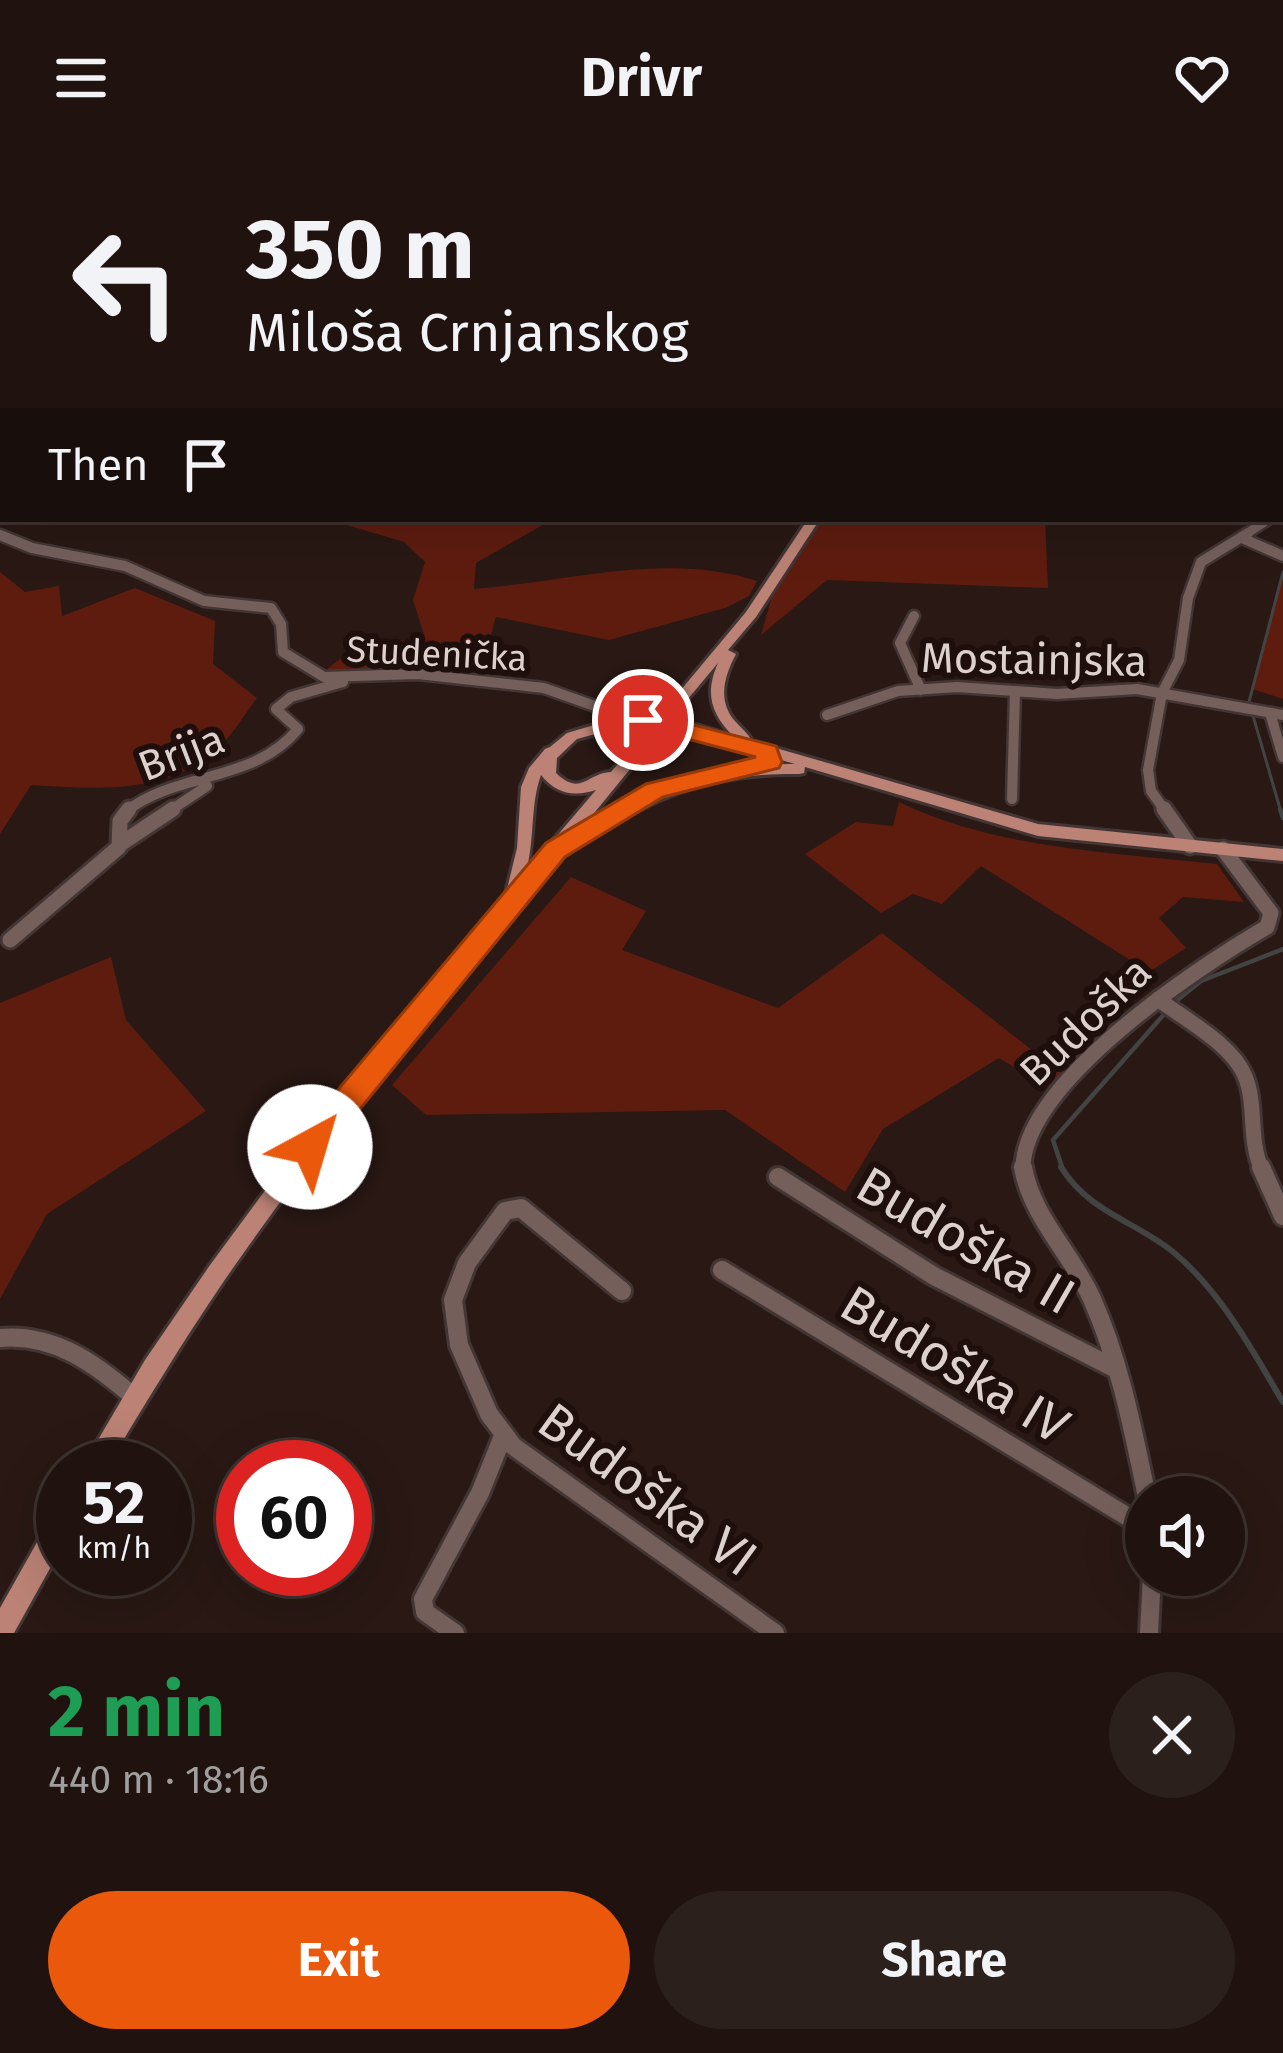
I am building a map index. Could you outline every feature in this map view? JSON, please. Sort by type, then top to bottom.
[{"type":"main road","points":[[110,1440],[298,1162],[738,630],[812,522]]},
{"type":"main road","points":[[738,630],[716,679],[716,701],[734,730],[767,752],[770,762],[759,769]]},
{"type":"main road","points":[[508,907],[526,848],[530,783],[550,752],[594,727],[634,720],[671,724],[1038,830],[1279,855]]},
{"type":"main road","points":[[550,752],[547,769],[553,781],[584,789],[602,782],[650,736]]},
{"type":"main road","points":[[556,850],[655,790],[697,777],[759,769],[860,780]]},
{"type":"main road","points":[[0,1633],[36,1569]]},
{"type":"street","points":[[1190,846],[1151,791],[1148,770],[1162,693],[1179,660],[1188,598],[1201,562],[1264,522]]},
{"type":"street","name":"Studenička","points":[[0,535],[32,548],[125,566],[205,601],[261,604],[279,616],[281,648],[292,660],[324,677],[428,675],[544,688],[634,720]]},
{"type":"street","points":[[1241,538],[1278,554]]},
{"type":"street","points":[[914,616],[900,643],[921,690]]},
{"type":"street","name":"Brija","points":[[10,940],[122,842],[120,819],[140,800],[216,780],[296,734],[295,725],[276,712],[291,697],[371,676]]},
{"type":"street","name":"Mostainjska","points":[[827,715],[881,696],[921,690],[1162,693],[1272,713]]},
{"type":"street","points":[[1012,800],[1015,691]]},
{"type":"street","points":[[1272,713],[1283,757]]},
{"type":"street","points":[[122,842],[216,780]]},
{"type":"street","name":"Budoška","points":[[1142,1476],[1116,1369],[1081,1273],[1031,1196],[1022,1154],[1042,1114],[1158,999],[1225,948],[1278,928],[1262,897],[1223,849]]},
{"type":"street","points":[[1158,999],[1232,1057],[1246,1076],[1253,1151],[1283,1216]]},
{"type":"street","name":"Budoška II","points":[[778,1177],[934,1276],[1116,1369]]},
{"type":"street","name":"Budoška VI","points":[[622,1292],[520,1208],[505,1211],[454,1287],[459,1345],[488,1417],[503,1436],[775,1633]]},
{"type":"street","name":"Budoška IV","points":[[722,1270],[1125,1515]]},
{"type":"street","points":[[0,1338],[25,1333],[101,1368],[135,1398]]},
{"type":"street","points":[[455,1633],[425,1612],[423,1599],[480,1493],[503,1436]]},
{"type":"street","points":[[1149,1633],[1151,1596]]},
{"type":"shaded area","points":[[337,522],[548,522],[476,563],[474,589],[652,569],[723,572],[757,581],[749,596],[725,608],[609,640],[496,617],[483,654],[450,671],[405,676],[320,675],[365,639],[426,641],[413,600],[425,562],[404,542]]},
{"type":"shaded area","points":[[812,522],[1045,522],[1048,588],[827,580],[761,635],[778,575]]},
{"type":"shaded area","points":[[1283,571],[1283,699],[1252,689]]},
{"type":"shaded area","points":[[0,572],[25,592],[59,586],[62,616],[135,588],[215,621],[213,664],[257,698],[226,740],[195,765],[127,786],[31,785],[0,834]]},
{"type":"shaded area","points":[[899,802],[936,818],[1014,839],[1217,864],[1244,902],[1183,897],[1159,918],[1186,948],[1149,972],[981,866],[942,904],[913,894],[881,913],[805,854],[856,822],[893,826]]},
{"type":"shaded area","points":[[571,877],[646,911],[622,950],[778,1008],[882,933],[1073,1082],[1060,1095],[999,1058],[883,1129],[845,1192],[725,1110],[426,1115],[392,1085]]},
{"type":"shaded area","points":[[111,957],[126,1020],[206,1111],[47,1214],[0,1299],[0,1003]]},
{"type":"waterway","points":[[1281,812],[1249,702],[1283,572]]},
{"type":"waterway","points":[[1281,812],[1283,818]]},
{"type":"waterway","points":[[1175,1002],[1201,981],[1283,949]]},
{"type":"waterway","points":[[1063,1170],[1053,1140],[1167,1011]]},
{"type":"waterway","points":[[1063,1170],[1084,1194],[1189,1267],[1234,1322],[1283,1402]]},
{"type":"route","points":[[310,1147],[556,850],[655,790],[697,777],[759,769],[770,762],[767,752],[643,720]]}]
